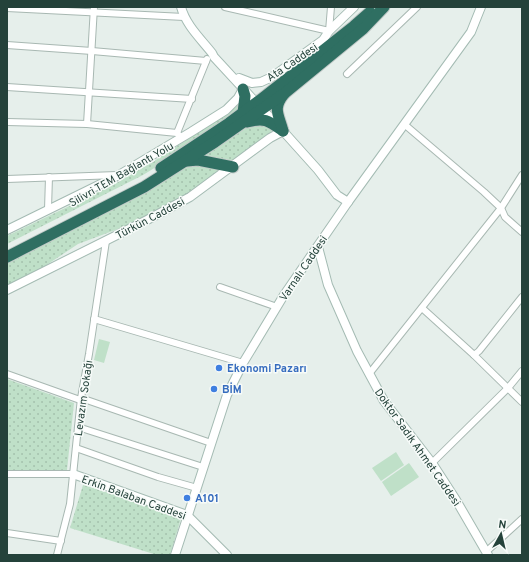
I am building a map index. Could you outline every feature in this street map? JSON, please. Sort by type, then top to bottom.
[{"type":"highway","points":[[243,118],[261,105],[354,26],[374,7]]},
{"type":"highway","points":[[283,131],[277,109],[278,102],[285,93],[363,29],[384,7]]},
{"type":"highway","points":[[241,83],[245,96],[243,118]]},
{"type":"highway","points":[[261,105],[285,93]]},
{"type":"highway","points":[[243,118],[256,120],[266,119],[283,131]]},
{"type":"highway","name":"Silivri TEM Bağlantı Yolu","points":[[7,257],[144,187],[187,161],[243,118]]},
{"type":"highway","name":"Silivri TEM Bağlantı Yolu","points":[[7,249],[100,202],[153,173],[243,118]]},
{"type":"highway","points":[[187,161],[198,160],[233,166]]},
{"type":"street","points":[[181,7],[184,17],[214,57],[261,105],[318,170],[337,195],[348,202]]},
{"type":"street","points":[[226,7],[246,9],[329,31],[331,7]]},
{"type":"street","name":"Ata Caddesi","points":[[241,83],[266,81],[278,74],[323,40],[329,31],[354,7]]},
{"type":"street","points":[[347,74],[417,7]]},
{"type":"street","name":"Varnalı Caddesi","points":[[175,555],[227,396],[243,363],[284,295],[348,202],[471,32],[481,7]]},
{"type":"street","points":[[7,8],[94,10],[184,17]]},
{"type":"street","points":[[87,124],[94,10]]},
{"type":"street","points":[[7,45],[206,61]]},
{"type":"street","points":[[179,136],[206,61],[212,53]]},
{"type":"street","points":[[7,230],[118,175],[179,136],[226,110],[238,98],[241,83]]},
{"type":"street","points":[[7,87],[192,99]]},
{"type":"street","points":[[7,122],[87,124],[179,136]]},
{"type":"street","points":[[404,124],[501,208],[505,217],[522,232]]},
{"type":"street","name":"Türkün Caddesi","points":[[7,290],[190,197],[270,138],[283,131]]},
{"type":"street","points":[[7,179],[118,175]]},
{"type":"street","points":[[369,374],[501,208],[522,175]]},
{"type":"street","points":[[48,209],[49,177]]},
{"type":"street","name":"Levazım Sokağı","points":[[58,555],[70,504],[80,399],[106,241]]},
{"type":"street","name":"Doktor Sadık Ahmet Caddesi","points":[[318,247],[328,285],[356,351],[384,401],[432,463],[487,553]]},
{"type":"street","points":[[220,287],[277,307]]},
{"type":"street","points":[[474,355],[479,351],[522,297]]},
{"type":"street","points":[[422,308],[474,355],[522,402]]},
{"type":"street","points":[[94,319],[243,363]]},
{"type":"street","points":[[432,463],[508,388],[522,371]]},
{"type":"street","points":[[7,374],[211,443]]},
{"type":"street","points":[[78,427],[203,467]]},
{"type":"street","points":[[76,448],[158,477],[198,488]]},
{"type":"street","points":[[7,474],[73,474]]},
{"type":"street","name":"Erkin Balaban Caddesi","points":[[73,474],[188,515],[226,555]]},
{"type":"street","points":[[487,553],[522,519]]},
{"type":"street","points":[[7,533],[61,541]]},
{"type":"green space","points":[[243,99],[240,110],[195,143],[143,175],[7,244],[7,236],[115,184],[213,123],[236,107]]},
{"type":"green space","points":[[251,125],[273,126],[272,131],[232,161],[225,162],[203,156]]},
{"type":"green space","points":[[200,164],[220,167],[221,171],[165,209],[142,220],[78,244],[36,272],[7,286],[7,263],[145,193],[184,168]]},
{"type":"green space","points":[[99,339],[110,342],[104,363],[94,360]]},
{"type":"green space","points":[[7,379],[74,403],[67,470],[7,470]]},
{"type":"green space","points":[[396,452],[404,465],[381,481],[372,468]]},
{"type":"green space","points":[[409,463],[419,477],[391,496],[382,482]]},
{"type":"green space","points":[[83,485],[182,515],[170,555],[157,555],[70,528]]},
{"type":"place","name":"Ekonomi Pazarı","points":[[219,368]]},
{"type":"place","name":"BİM","points":[[214,389]]},
{"type":"place","name":"A101","points":[[187,498]]}]
